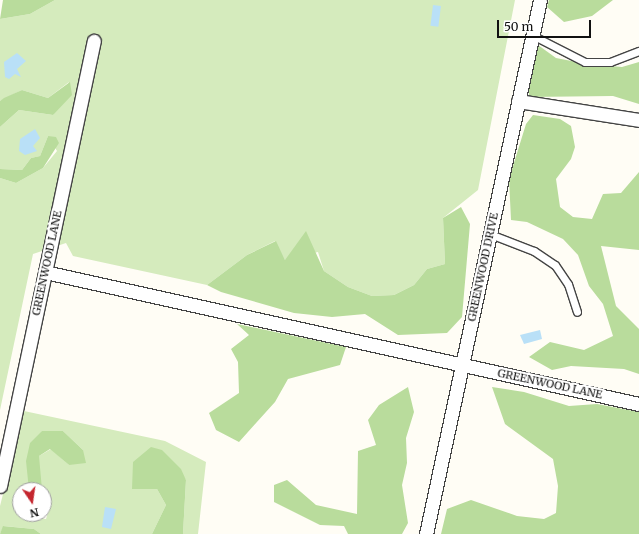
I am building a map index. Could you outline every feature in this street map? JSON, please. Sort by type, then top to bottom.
[{"type":"street","name":"GREENWOOD DRIVE","points":[[426,534],[540,0]]},
{"type":"street","name":"GREENWOOD LANE","points":[[0,486],[94,41]]},
{"type":"street","points":[[518,101],[639,120]]},
{"type":"street","name":"GREENWOOD LANE","points":[[45,272],[639,404]]},
{"type":"lane","points":[[532,35],[585,62],[610,62],[639,50]]},
{"type":"lane","points":[[490,234],[534,251],[555,264],[568,284],[577,312]]},
{"type":"green space","points":[[3,0],[55,0],[30,14],[0,19]]},
{"type":"green space","points":[[55,0],[515,0],[478,190],[443,218],[445,264],[427,269],[414,285],[394,295],[372,296],[348,287],[324,271],[318,252],[285,260],[275,241],[247,255],[207,285],[73,256],[66,243],[33,254],[0,410],[0,178],[16,183],[43,168],[57,151],[48,136],[40,156],[31,158],[22,170],[0,169],[0,127],[19,110],[53,115],[69,82],[48,98],[22,90],[0,101],[0,19],[30,14]]},
{"type":"green space","points":[[549,0],[613,0],[592,16],[564,22],[547,7]]},
{"type":"green space","points":[[538,45],[556,58],[587,64],[622,67],[639,62],[639,104],[613,96],[529,97],[529,64]]},
{"type":"green space","points":[[70,82],[72,95],[53,115],[19,110],[0,127],[0,101],[4,98],[22,90],[48,98]]},
{"type":"green space","points":[[533,115],[560,119],[571,126],[575,147],[571,159],[556,179],[560,207],[573,217],[592,219],[603,194],[621,193],[639,172],[639,250],[601,246],[616,306],[639,329],[639,374],[624,369],[571,366],[552,370],[529,357],[550,342],[584,350],[613,336],[603,304],[589,286],[578,255],[563,239],[527,222],[511,220],[509,179],[526,124]]},
{"type":"green space","points":[[48,136],[56,137],[59,143],[43,168],[16,183],[0,178],[0,169],[22,170],[31,158],[40,156]]},
{"type":"green space","points":[[461,207],[470,224],[462,317],[447,333],[398,335],[365,314],[332,317],[294,313],[221,292],[207,285],[247,255],[276,241],[285,260],[306,231],[324,271],[348,287],[372,296],[394,295],[414,285],[427,269],[445,264],[443,218]]},
{"type":"green space","points":[[237,324],[346,347],[340,365],[288,379],[275,402],[239,442],[216,430],[209,413],[239,393],[238,362],[231,349],[249,335]]},
{"type":"green space","points":[[408,387],[414,412],[406,438],[407,463],[402,485],[408,523],[402,534],[348,534],[344,526],[320,525],[274,502],[274,485],[287,480],[316,505],[357,514],[358,451],[376,445],[368,420],[379,405]]},
{"type":"green space","points":[[492,387],[524,392],[569,406],[597,404],[639,412],[639,534],[441,534],[447,509],[471,500],[517,516],[544,519],[556,513],[558,486],[553,459],[505,424]]},
{"type":"green space","points":[[24,411],[165,441],[206,462],[198,534],[183,534],[186,480],[176,465],[157,489],[166,505],[152,534],[41,534],[34,529],[4,526],[0,534],[0,506]],"holes":[[[42,431],[63,431],[83,450],[69,465],[51,449],[39,456],[39,482],[52,482],[52,522],[12,522],[12,482],[31,482]]]},
{"type":"green space","points":[[42,431],[63,431],[83,450],[86,463],[69,465],[50,449],[39,456],[41,482],[28,482],[26,461],[30,443]]},
{"type":"green space","points":[[151,447],[162,450],[181,469],[186,480],[183,534],[152,534],[166,505],[157,489],[132,489],[133,462]]},
{"type":"green space","points":[[3,526],[34,529],[41,534],[0,534]]},
{"type":"water","points":[[433,5],[441,6],[438,27],[430,26]]},
{"type":"water","points":[[17,53],[26,61],[17,69],[21,77],[15,74],[9,79],[5,77],[4,62]]},
{"type":"water","points":[[35,129],[40,138],[33,146],[37,151],[25,155],[19,151],[20,139]]},
{"type":"water","points":[[540,330],[542,339],[524,344],[520,335]]},
{"type":"water","points":[[105,507],[116,509],[111,529],[102,527]]}]
